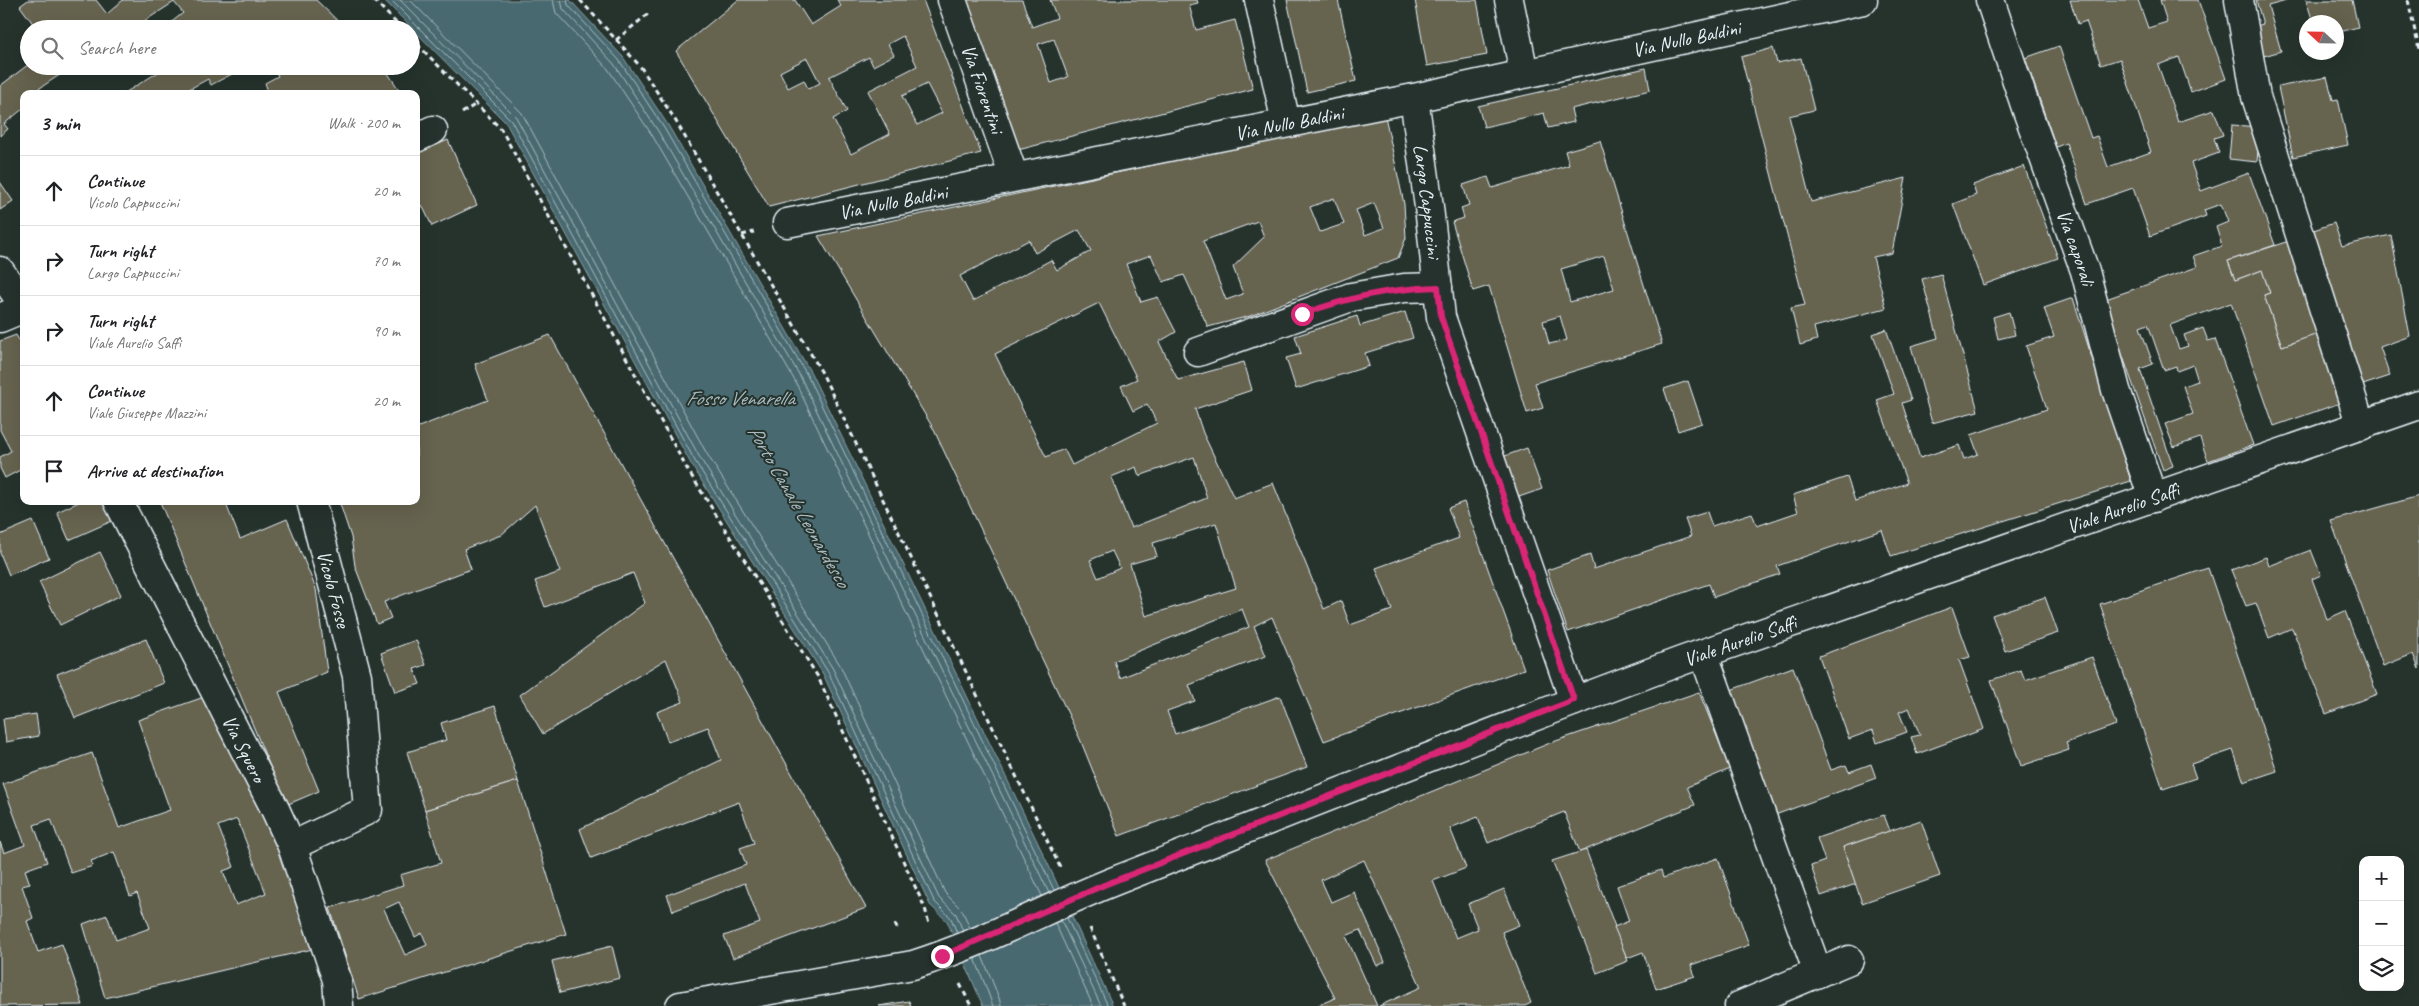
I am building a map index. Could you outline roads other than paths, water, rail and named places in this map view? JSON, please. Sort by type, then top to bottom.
[{"type":"street","name":"Via Fiorentini","points":[[952,0],[1014,177]]},
{"type":"street","points":[[1259,0],[1286,123]]},
{"type":"street","points":[[1509,0],[1524,73]]},
{"type":"street","name":"Via Nullo Baldini","points":[[787,223],[1414,98],[1788,8],[1863,0]]},
{"type":"street","name":"Via caporali","points":[[1990,0],[2026,108],[2085,271],[2116,390],[2153,498]]},
{"type":"street","points":[[2239,0],[2256,97],[2361,426]]},
{"type":"street","name":"Largo Cappuccini","points":[[1414,98],[1441,317],[1574,700]]},
{"type":"street","points":[[0,271],[20,301]]},
{"type":"street","points":[[1198,352],[1351,297],[1404,288],[1438,287]]},
{"type":"street","points":[[0,318],[20,309]]},
{"type":"street","name":"Viale Aurelio Saffi","points":[[680,1006],[913,965],[955,951],[1072,899],[1574,700],[1684,660],[2419,405]]},
{"type":"street","name":"Via Squero","points":[[121,505],[275,808],[292,846],[337,980],[339,1006]]},
{"type":"street","name":"Vicolo Fosse","points":[[292,846],[368,810],[356,676],[312,505]]},
{"type":"street","points":[[1709,669],[1818,973]]},
{"type":"street","points":[[1739,1006],[1849,960]]},
{"type":"water","name":"Fosso Venarella","points":[[384,0],[570,0],[623,57],[668,125],[811,373],[1049,866],[1113,1006],[983,1006],[947,921],[930,905],[823,674],[691,464],[506,123],[420,36],[420,20],[404,20]]},
{"type":"water label","name":"Porto Canale Leonardesco","points":[[799,506]]}]
